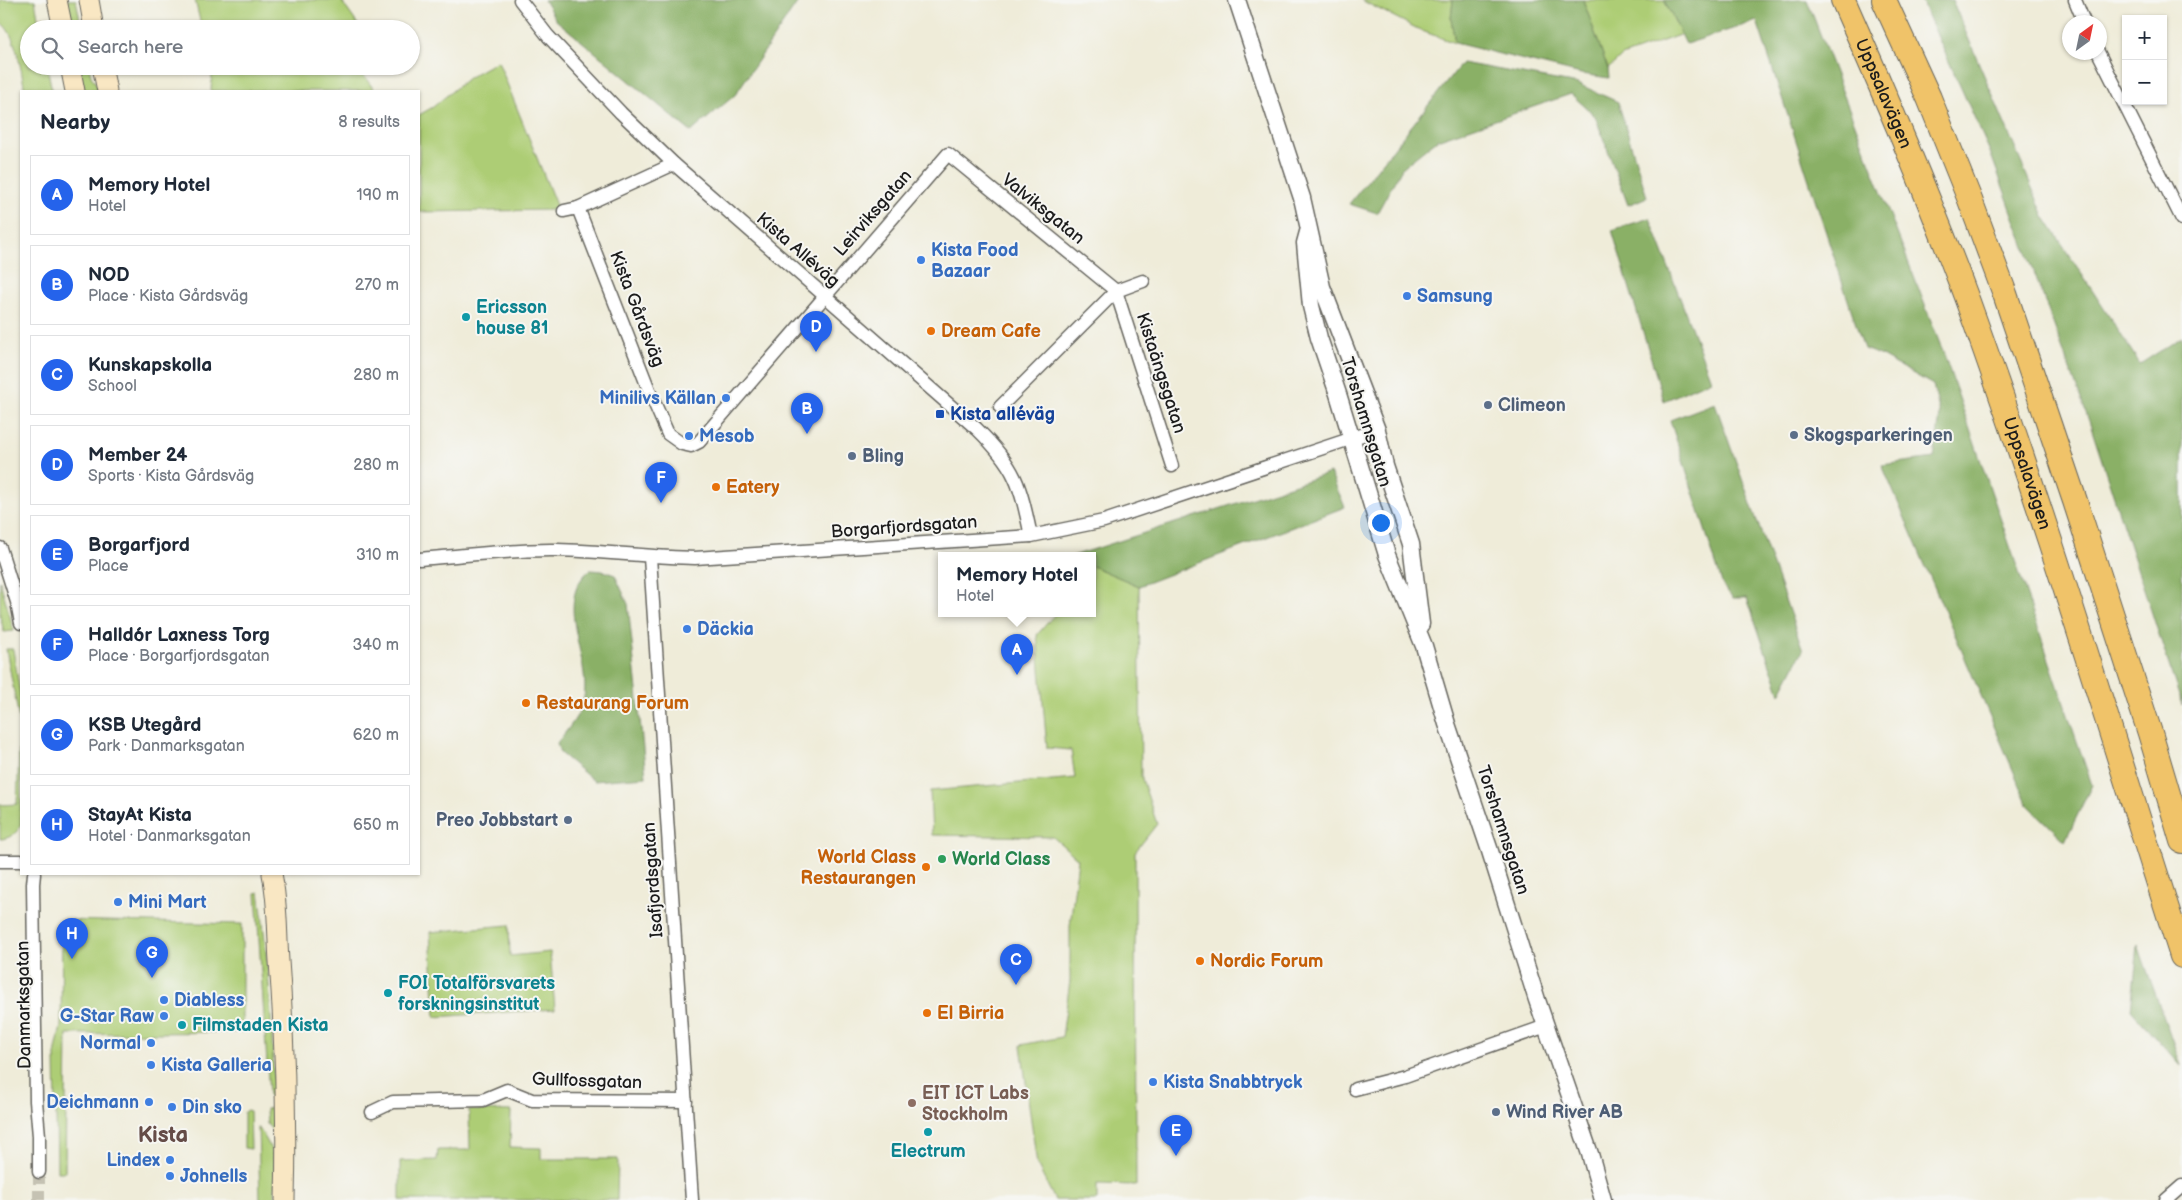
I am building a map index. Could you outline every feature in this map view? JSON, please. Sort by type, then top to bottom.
[{"type":"highway","name":"Uppsalavägen","points":[[1843,0],[1895,116],[1968,302],[2038,510],[2182,956]]},
{"type":"highway","name":"Uppsalavägen","points":[[1884,0],[1933,108],[1970,200],[2004,294],[2075,500],[2150,734],[2182,841]]},
{"type":"main road","points":[[57,0],[61,20]]},
{"type":"main road","points":[[89,0],[92,20]]},
{"type":"main road","points":[[72,75],[75,90]]},
{"type":"main road","points":[[104,75],[107,90]]},
{"type":"main road","points":[[261,875],[270,924],[278,943]]},
{"type":"main road","points":[[272,875],[277,895],[278,943],[285,1043],[285,1200]]},
{"type":"street","name":"Kista Alléväg","points":[[520,0],[548,36],[621,113],[674,164],[977,429],[998,450],[1012,470],[1021,489],[1031,536]]},
{"type":"street","name":"Torshamnsgatan","points":[[1236,0],[1302,198],[1308,232],[1313,242],[1322,287],[1377,430],[1385,466],[1411,544],[1424,646]]},
{"type":"street","points":[[2075,0],[2081,15]]},
{"type":"street","points":[[2102,60],[2182,218]]},
{"type":"street","name":"Valviksgatan","points":[[948,154],[1116,291]]},
{"type":"street","name":"Leirviksgatan","points":[[824,295],[948,154]]},
{"type":"street","points":[[564,211],[578,208],[674,164]]},
{"type":"street","name":"Kista Gårdsväg","points":[[578,208],[651,396],[668,434],[682,444],[691,446],[699,442],[824,295]]},
{"type":"street","name":"Torshamnsgatan","points":[[1308,232],[1305,243],[1311,306],[1319,338],[1387,554],[1424,646],[1447,724],[1590,1154],[1603,1200]]},
{"type":"street","points":[[1000,407],[1116,291],[1143,281]]},
{"type":"street","name":"Kistaängsgatan","points":[[1116,291],[1172,466]]},
{"type":"street","name":"Borgarfjordsgatan","points":[[420,559],[554,550],[605,551],[650,557],[695,558],[1031,536],[1104,521],[1377,430]]},
{"type":"street","points":[[0,548],[19,601]]},
{"type":"street","name":"Isafjordsgatan","points":[[650,557],[692,1200]]},
{"type":"street","points":[[0,861],[20,861]]},
{"type":"street","name":"Danmarksgatan","points":[[34,875],[36,1101],[39,1136],[39,1172]]},
{"type":"street","name":"Danmarksgatan","points":[[39,875],[41,884],[43,1101],[39,1136]]},
{"type":"street","points":[[1355,1089],[1405,1076],[1546,1026]]},
{"type":"street","name":"Gullfossgatan","points":[[372,1112],[393,1102],[482,1100],[507,1090],[532,1100],[686,1101]]},
{"type":"street","points":[[2166,1200],[2182,1186]]},
{"type":"green space","points":[[0,0],[35,0],[38,20],[20,20],[20,64],[11,35],[0,22]]},
{"type":"green space","points":[[66,0],[76,0],[80,20],[70,20]]},
{"type":"green space","points":[[195,0],[343,0],[342,2],[355,20],[200,20]]},
{"type":"green space","points":[[544,0],[799,0],[735,95],[691,132],[556,20]]},
{"type":"green space","points":[[1361,0],[1453,0],[1451,19],[1455,43],[1422,31]]},
{"type":"green space","points":[[1453,0],[1583,0],[1608,69],[1609,78],[1581,74],[1455,43],[1451,19]]},
{"type":"green space","points":[[1583,0],[1664,0],[1682,34],[1622,56],[1608,69]]},
{"type":"green space","points":[[1664,0],[1807,0],[1945,357],[2092,785],[2065,841],[2028,805],[1882,465],[1934,458],[1940,414],[1933,385],[1880,355],[1864,349],[1757,21],[1686,44]]},
{"type":"green space","points":[[1921,0],[1952,0],[2044,216],[2140,364],[2182,337],[2182,705],[2089,421],[1990,152]]},
{"type":"green space","points":[[498,61],[558,210],[420,212],[420,114],[433,107],[469,77]]},
{"type":"green space","points":[[1462,63],[1578,84],[1618,102],[1647,197],[1628,205],[1595,116],[1571,94],[1437,140],[1402,168],[1377,213],[1349,204]]},
{"type":"green space","points":[[22,75],[49,75],[52,90],[25,90]]},
{"type":"green space","points":[[81,75],[91,75],[100,90],[84,90]]},
{"type":"green space","points":[[212,75],[363,75],[374,90],[211,90]]},
{"type":"green space","points":[[1650,218],[1711,380],[1664,401],[1612,230]]},
{"type":"green space","points":[[1715,403],[1803,650],[1780,694],[1747,598],[1733,598],[1723,586],[1670,420]]},
{"type":"green space","points":[[1330,473],[1345,507],[1139,586],[1096,568],[1096,552],[1085,552]]},
{"type":"green space","points":[[1096,568],[1139,586],[1141,776],[1157,824],[1135,852],[1136,1185],[1097,1184],[1097,1200],[1055,1200],[1037,1165],[1021,1045],[1062,1037],[1070,981],[1070,926],[1078,859],[1053,837],[932,835],[930,791],[1075,778],[1071,750],[1047,748],[1037,635],[1052,617],[1096,617]]},
{"type":"green space","points":[[590,570],[603,571],[615,575],[628,604],[646,777],[594,781],[560,753],[557,743],[577,716],[584,697],[583,665],[573,613],[574,597],[579,583]]},
{"type":"green space","points":[[0,581],[14,631],[4,632],[0,616]]},
{"type":"green space","points":[[6,649],[13,649],[20,693],[20,724]]},
{"type":"green space","points":[[20,724],[20,826],[13,835],[0,839],[0,805],[17,804]]},
{"type":"green space","points":[[259,892],[270,996],[274,1101],[272,1102],[269,1095],[256,893]]},
{"type":"green space","points":[[62,920],[242,924],[242,1032],[67,1034],[65,1172],[57,1172],[55,1055],[61,1026]]},
{"type":"green space","points":[[509,925],[510,956],[550,952],[555,1009],[435,1017],[430,932]]},
{"type":"green space","points":[[2138,945],[2181,1066],[2131,1010]]},
{"type":"green space","points":[[274,1108],[273,1131],[267,1124],[266,1109]]},
{"type":"green space","points":[[469,1110],[511,1111],[510,1147],[541,1148],[541,1159],[618,1159],[617,1200],[400,1200],[400,1161],[437,1160],[438,1150],[470,1150]]},
{"type":"green space","points":[[250,1111],[251,1149],[244,1148],[244,1112]]},
{"type":"green space","points":[[258,1127],[273,1154],[275,1200],[260,1200]]},
{"type":"tunnel","points":[[39,1172],[39,1200]]},
{"type":"place","name":"Kista Food Bazaar","points":[[921,260]]},
{"type":"place","name":"Samsung","points":[[1407,296]]},
{"type":"place","name":"Ericsson house 81","points":[[466,317]]},
{"type":"place","name":"Dream Cafe","points":[[931,331]]},
{"type":"place","name":"Member 24","points":[[816,352]]},
{"type":"place","name":"Minilivs Källan","points":[[726,398]]},
{"type":"place","name":"Climeon","points":[[1488,405]]},
{"type":"place","name":"Kista alléväg","points":[[940,414]]},
{"type":"place","name":"NOD","points":[[807,434]]},
{"type":"place","name":"Skogsparkeringen","points":[[1794,435]]},
{"type":"place","name":"Mesob","points":[[689,436]]},
{"type":"place","name":"Bling","points":[[852,456]]},
{"type":"place","name":"Eatery","points":[[716,487]]},
{"type":"place","name":"Halldór Laxness Torg","points":[[661,503]]},
{"type":"place","name":"Däckia","points":[[687,629]]},
{"type":"place","name":"Memory Hotel","points":[[1017,675]]},
{"type":"place","name":"Restaurang Forum","points":[[526,703]]},
{"type":"place","name":"Preo Jobbstart","points":[[568,820]]},
{"type":"place","name":"World Class","points":[[942,859]]},
{"type":"place","name":"World Class Restaurangen","points":[[926,867]]},
{"type":"place","name":"Mini Mart","points":[[118,902]]},
{"type":"place","name":"StayAt Kista","points":[[72,959]]},
{"type":"place","name":"Nordic Forum","points":[[1200,961]]},
{"type":"place","name":"KSB Utegård","points":[[152,978]]},
{"type":"place","name":"Kunskapskolla","points":[[1016,985]]},
{"type":"place","name":"FOI Totalförsvarets forskningsinstitut","points":[[388,993]]},
{"type":"place","name":"Diabless","points":[[164,1000]]},
{"type":"place","name":"El Birria","points":[[927,1013]]},
{"type":"place","name":"G-Star Raw","points":[[164,1016]]},
{"type":"place","name":"Filmstaden Kista","points":[[182,1025]]},
{"type":"place","name":"Normal","points":[[151,1043]]},
{"type":"place","name":"Kista Galleria","points":[[151,1065]]},
{"type":"place","name":"Kista Snabbtryck","points":[[1153,1082]]},
{"type":"place","name":"Deichmann","points":[[149,1102]]},
{"type":"place","name":"EIT ICT Labs Stockholm","points":[[912,1103]]},
{"type":"place","name":"Din sko","points":[[172,1107]]},
{"type":"place","name":"Wind River AB","points":[[1496,1112]]},
{"type":"place","name":"Electrum","points":[[928,1132]]},
{"type":"place","name":"Borgarfjord","points":[[1176,1156]]},
{"type":"place","name":"Lindex","points":[[170,1160]]},
{"type":"place","name":"Johnells","points":[[170,1176]]},
{"type":"district","name":"Kista","points":[[163,1135]]}]
